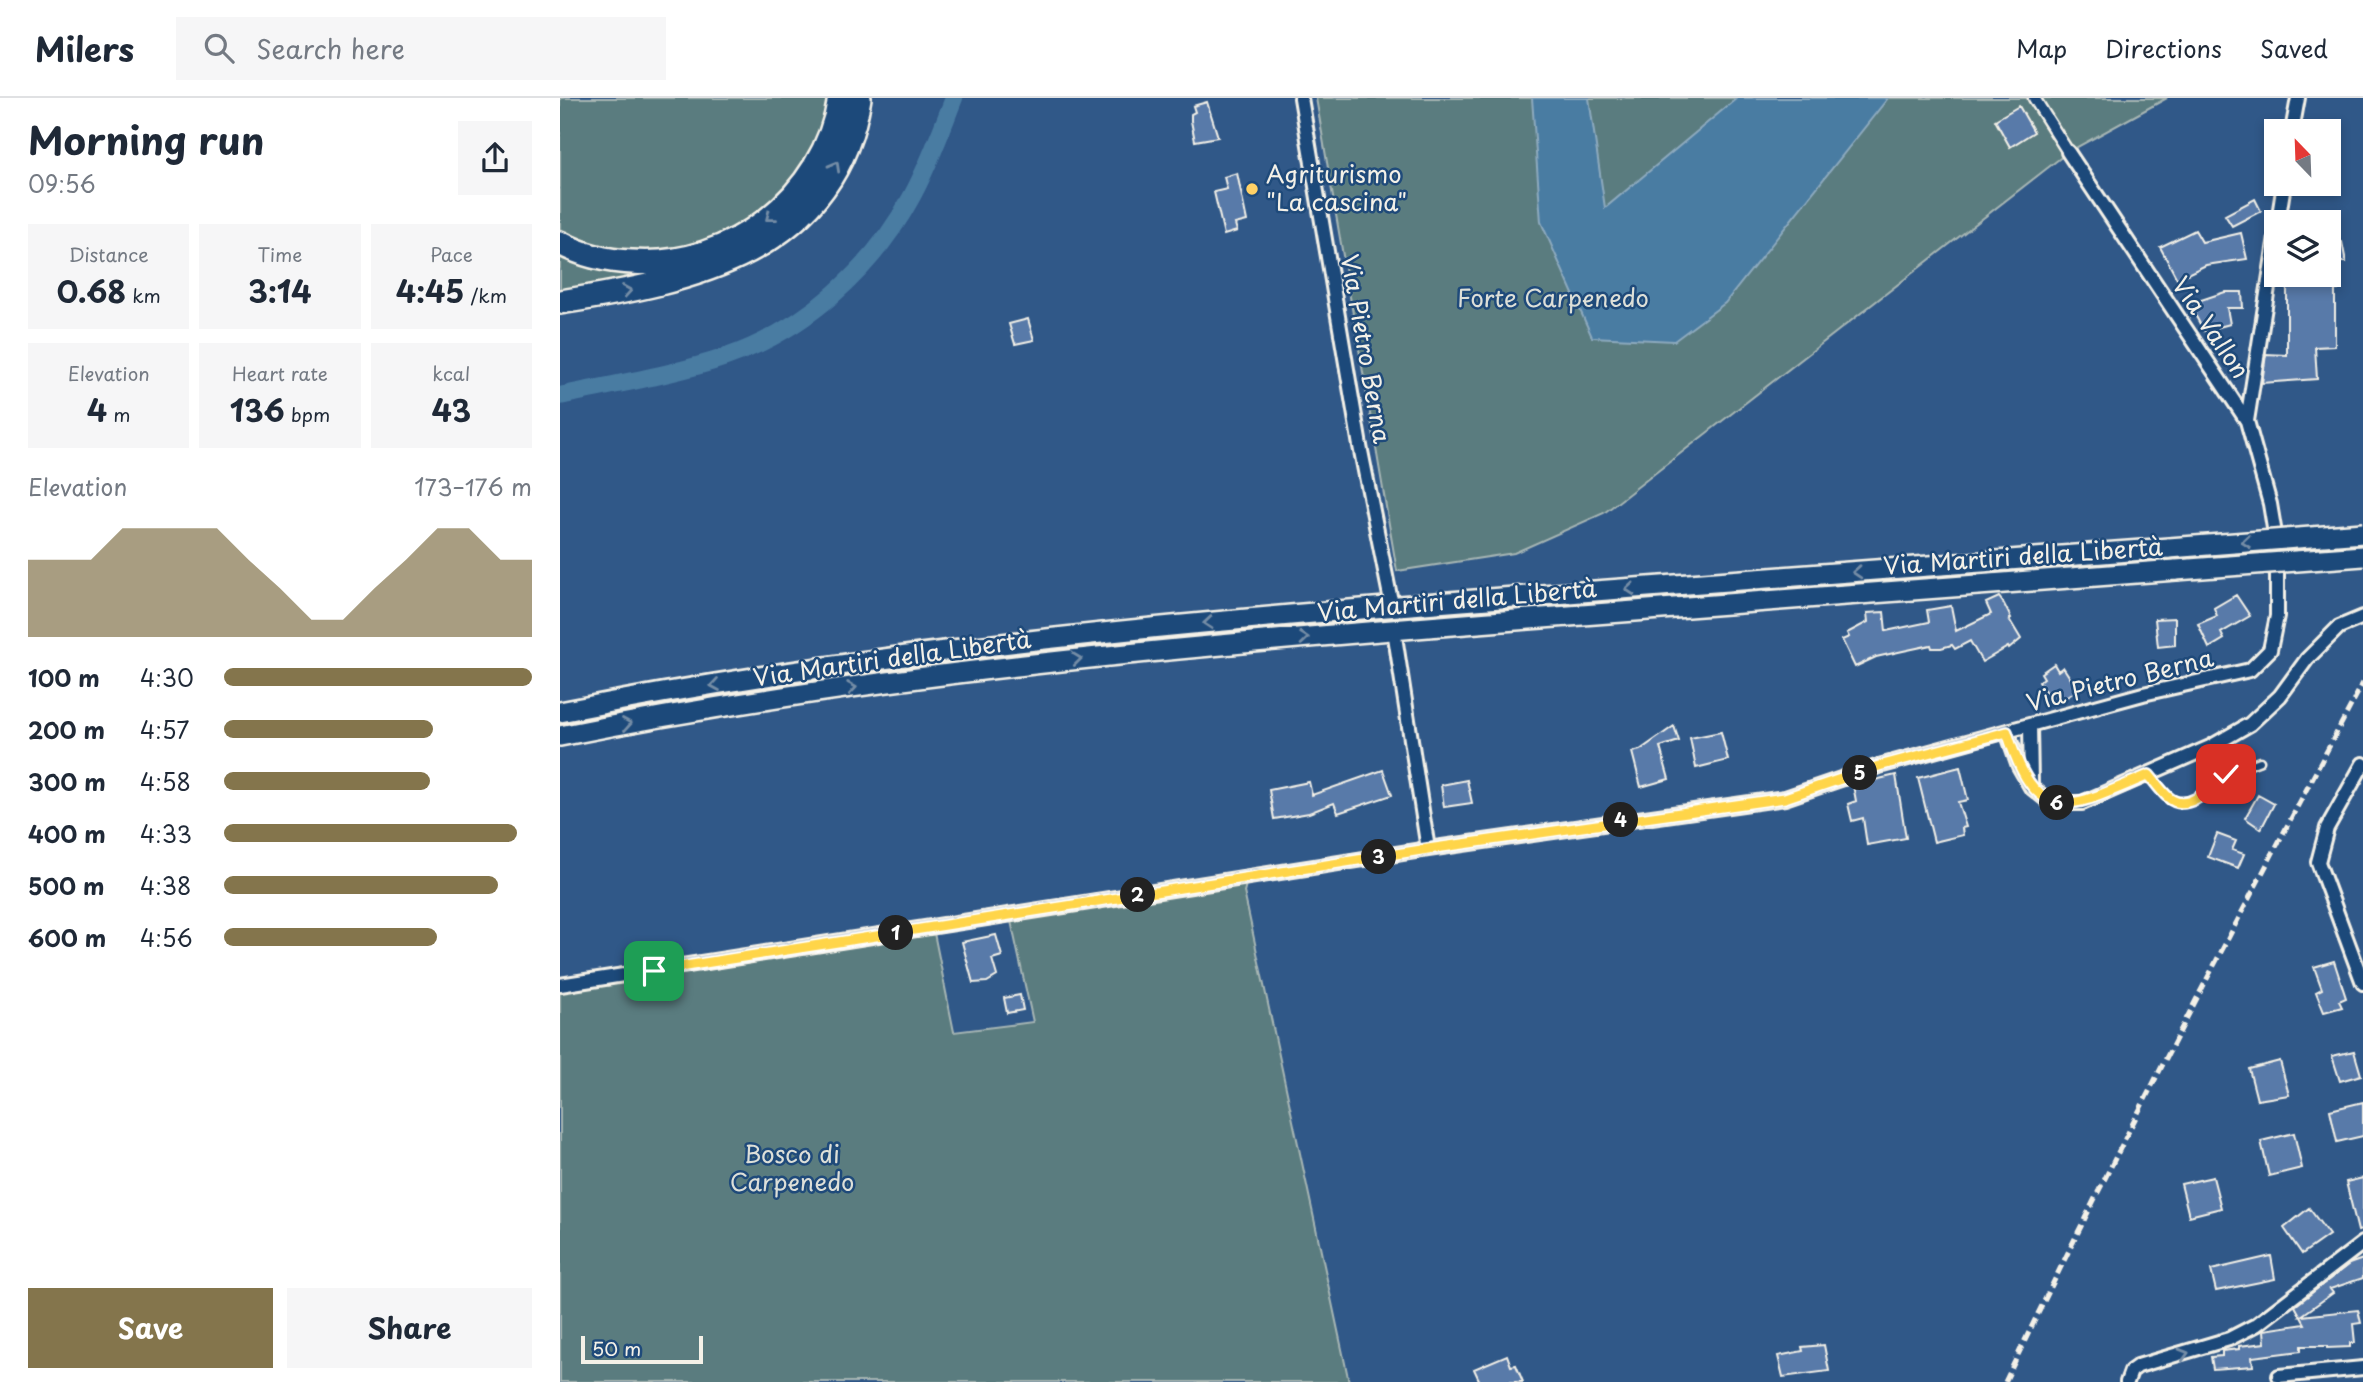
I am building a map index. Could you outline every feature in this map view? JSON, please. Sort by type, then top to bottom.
[{"type":"highway","points":[[560,243],[591,256],[645,263],[675,262],[702,255],[730,243],[769,218],[801,189],[826,148],[840,98]]},
{"type":"highway","points":[[560,302],[664,283],[733,260],[762,244],[805,209],[823,187],[848,142],[859,98]]},
{"type":"main road","name":"Via Martiri della Libertà","points":[[560,712],[710,685],[960,649],[1104,632],[1392,607],[2363,533]]},
{"type":"main road","name":"Via Martiri della Libertà","points":[[560,736],[713,709],[962,672],[1106,656],[1394,630],[2363,556]]},
{"type":"street","name":"Via Pietro Berna","points":[[1301,98],[1360,446],[1392,607]]},
{"type":"street","name":"Via Vallon","points":[[2034,98],[2247,421]]},
{"type":"street","points":[[2294,119],[2298,98]]},
{"type":"street","name":"Via Vallon","points":[[2247,421],[2268,287]]},
{"type":"street","name":"Via Pietro Berna","points":[[560,985],[1428,849],[1785,798],[1879,766],[2143,694],[2250,670],[2270,650],[2277,617],[2277,546],[2270,504],[2247,421]]},
{"type":"street","points":[[2007,732],[2019,766],[2031,787],[2051,803],[2081,803],[2210,747],[2250,724],[2280,696],[2307,659],[2339,627],[2363,617]]},
{"type":"street","points":[[1394,630],[1428,849]]},
{"type":"street","points":[[2030,725],[2031,787]]},
{"type":"street","points":[[2363,764],[2327,828],[2318,862],[2363,983]]},
{"type":"street","points":[[2127,1382],[2131,1371],[2138,1366],[2229,1339],[2256,1325],[2363,1243]]},
{"type":"street","points":[[2279,1376],[2363,1368]]},
{"type":"lane","points":[[2149,775],[2170,800],[2184,803],[2199,797],[2226,774],[2260,761]]},
{"type":"green space","points":[[560,98],[836,98],[828,127],[777,204],[702,247],[644,253],[605,248],[560,230]]},
{"type":"green space","name":"Forte Carpenedo","points":[[1316,98],[2167,98],[2068,152],[1604,513],[1514,553],[1397,571]]},
{"type":"green space","points":[[560,248],[578,256],[741,251],[560,297]]},
{"type":"green space","name":"Bosco di Carpenedo","points":[[1246,884],[1244,892],[1349,1382],[560,1382],[560,991],[934,933],[954,1032],[1033,1022],[1011,921]]},
{"type":"water","points":[[1532,98],[1589,98],[1605,208],[1737,98],[1888,98],[1725,303],[1674,341],[1592,337],[1541,222]]},
{"type":"building","points":[[1207,102],[1218,137],[1195,141],[1191,121],[1191,114],[1195,112],[1193,106]]},
{"type":"building","points":[[2019,106],[2034,132],[2010,147],[1995,120]]},
{"type":"building","points":[[1237,173],[1247,221],[1235,224],[1237,231],[1224,235],[1214,192],[1227,189],[1224,177]]},
{"type":"building","points":[[2255,199],[2261,211],[2232,226],[2225,215]]},
{"type":"building","points":[[2195,230],[2202,242],[2241,233],[2247,259],[2206,265],[2177,279],[2160,247]]},
{"type":"building","points":[[2342,242],[2346,262],[2341,262]]},
{"type":"building","points":[[2287,287],[2338,287],[2335,290],[2335,346],[2315,347],[2317,379],[2262,383],[2266,354],[2287,355]]},
{"type":"building","points":[[2225,292],[2242,292],[2243,308],[2227,308],[2230,324],[2204,331],[2189,304]]},
{"type":"building","points":[[1028,319],[1034,340],[1015,344],[1009,324]]},
{"type":"building","points":[[2236,595],[2250,616],[2221,633],[2224,639],[2209,648],[2198,624],[2217,616],[2214,608]]},
{"type":"building","points":[[1999,597],[2021,639],[2009,649],[2008,647],[1982,662],[1970,641],[1955,649],[1952,645],[1932,648],[1931,645],[1876,657],[1855,667],[1842,640],[1849,637],[1847,633],[1868,622],[1867,613],[1884,612],[1886,631],[1929,622],[1927,610],[1951,606],[1956,631],[1991,614],[1986,603]]},
{"type":"building","points":[[2175,618],[2175,645],[2158,647],[2155,619]]},
{"type":"building","points":[[2054,664],[2058,671],[2063,667],[2078,690],[2054,705],[2039,682],[2044,678],[2041,673]]},
{"type":"building","points":[[1674,726],[1679,741],[1660,747],[1669,779],[1641,787],[1632,752],[1640,750]]},
{"type":"building","points":[[1721,732],[1728,760],[1696,768],[1690,738]]},
{"type":"building","points":[[1960,767],[1968,800],[1958,802],[1966,827],[1962,828],[1963,835],[1934,842],[1918,778]]},
{"type":"building","points":[[1383,770],[1392,795],[1338,813],[1334,803],[1309,813],[1274,819],[1269,790],[1309,782],[1312,795]]},
{"type":"building","points":[[1896,775],[1906,838],[1867,845],[1863,818],[1852,821],[1848,804],[1856,801],[1853,785]]},
{"type":"building","points":[[1467,780],[1472,803],[1444,807],[1441,785]]},
{"type":"building","points":[[2258,795],[2274,804],[2261,829],[2245,818]]},
{"type":"building","points":[[2217,834],[2236,841],[2232,850],[2244,854],[2238,868],[2208,857]]},
{"type":"building","points":[[996,935],[1002,956],[992,959],[997,976],[987,982],[973,983],[962,942]]},
{"type":"building","points":[[2334,961],[2346,998],[2339,1001],[2342,1007],[2324,1012],[2316,992],[2322,989],[2314,967]]},
{"type":"building","points":[[1020,995],[1023,1010],[1007,1013],[1004,998]]},
{"type":"building","points":[[2354,1051],[2361,1075],[2340,1081],[2332,1056]]},
{"type":"building","points":[[2280,1061],[2289,1095],[2257,1100],[2249,1069]]},
{"type":"building","points":[[2363,1102],[2363,1136],[2337,1142],[2330,1110]]},
{"type":"building","points":[[2294,1133],[2302,1168],[2269,1176],[2261,1141]]},
{"type":"building","points":[[2213,1177],[2221,1208],[2189,1216],[2181,1184]]},
{"type":"building","points":[[2363,1178],[2363,1230],[2358,1231],[2346,1182]]},
{"type":"building","points":[[2309,1208],[2329,1235],[2302,1254],[2284,1228]]},
{"type":"building","points":[[2271,1256],[2275,1279],[2216,1291],[2211,1270]]},
{"type":"building","points":[[2363,1259],[2363,1278],[2330,1289],[2333,1293],[2301,1316],[2358,1310],[2361,1323],[2353,1324],[2355,1343],[2350,1343],[2350,1347],[2301,1346],[2301,1351],[2252,1357],[2253,1366],[2213,1369],[2211,1357],[2222,1356],[2222,1351],[2265,1343],[2264,1330],[2305,1324],[2295,1306],[2349,1264]]},
{"type":"building","points":[[1824,1345],[1829,1371],[1783,1377],[1778,1356],[1803,1351],[1802,1347]]},
{"type":"building","points":[[1507,1355],[1511,1366],[1516,1365],[1523,1382],[1480,1382],[1474,1369]]},
{"type":"waterway","points":[[560,396],[665,374],[726,357],[783,331],[809,313],[857,272],[896,223],[924,172],[954,98]]},
{"type":"railway","points":[[2005,1382],[2180,1031],[2363,683]]},
{"type":"place","name":"Agriturismo \"La cascina\"","points":[[1252,189]]},
{"type":"route","points":[[654,971],[1428,849],[1785,798],[1879,766],[2007,732],[2019,766],[2031,787],[2051,803],[2081,803],[2149,775],[2170,800],[2184,803],[2199,797],[2226,774]]}]
